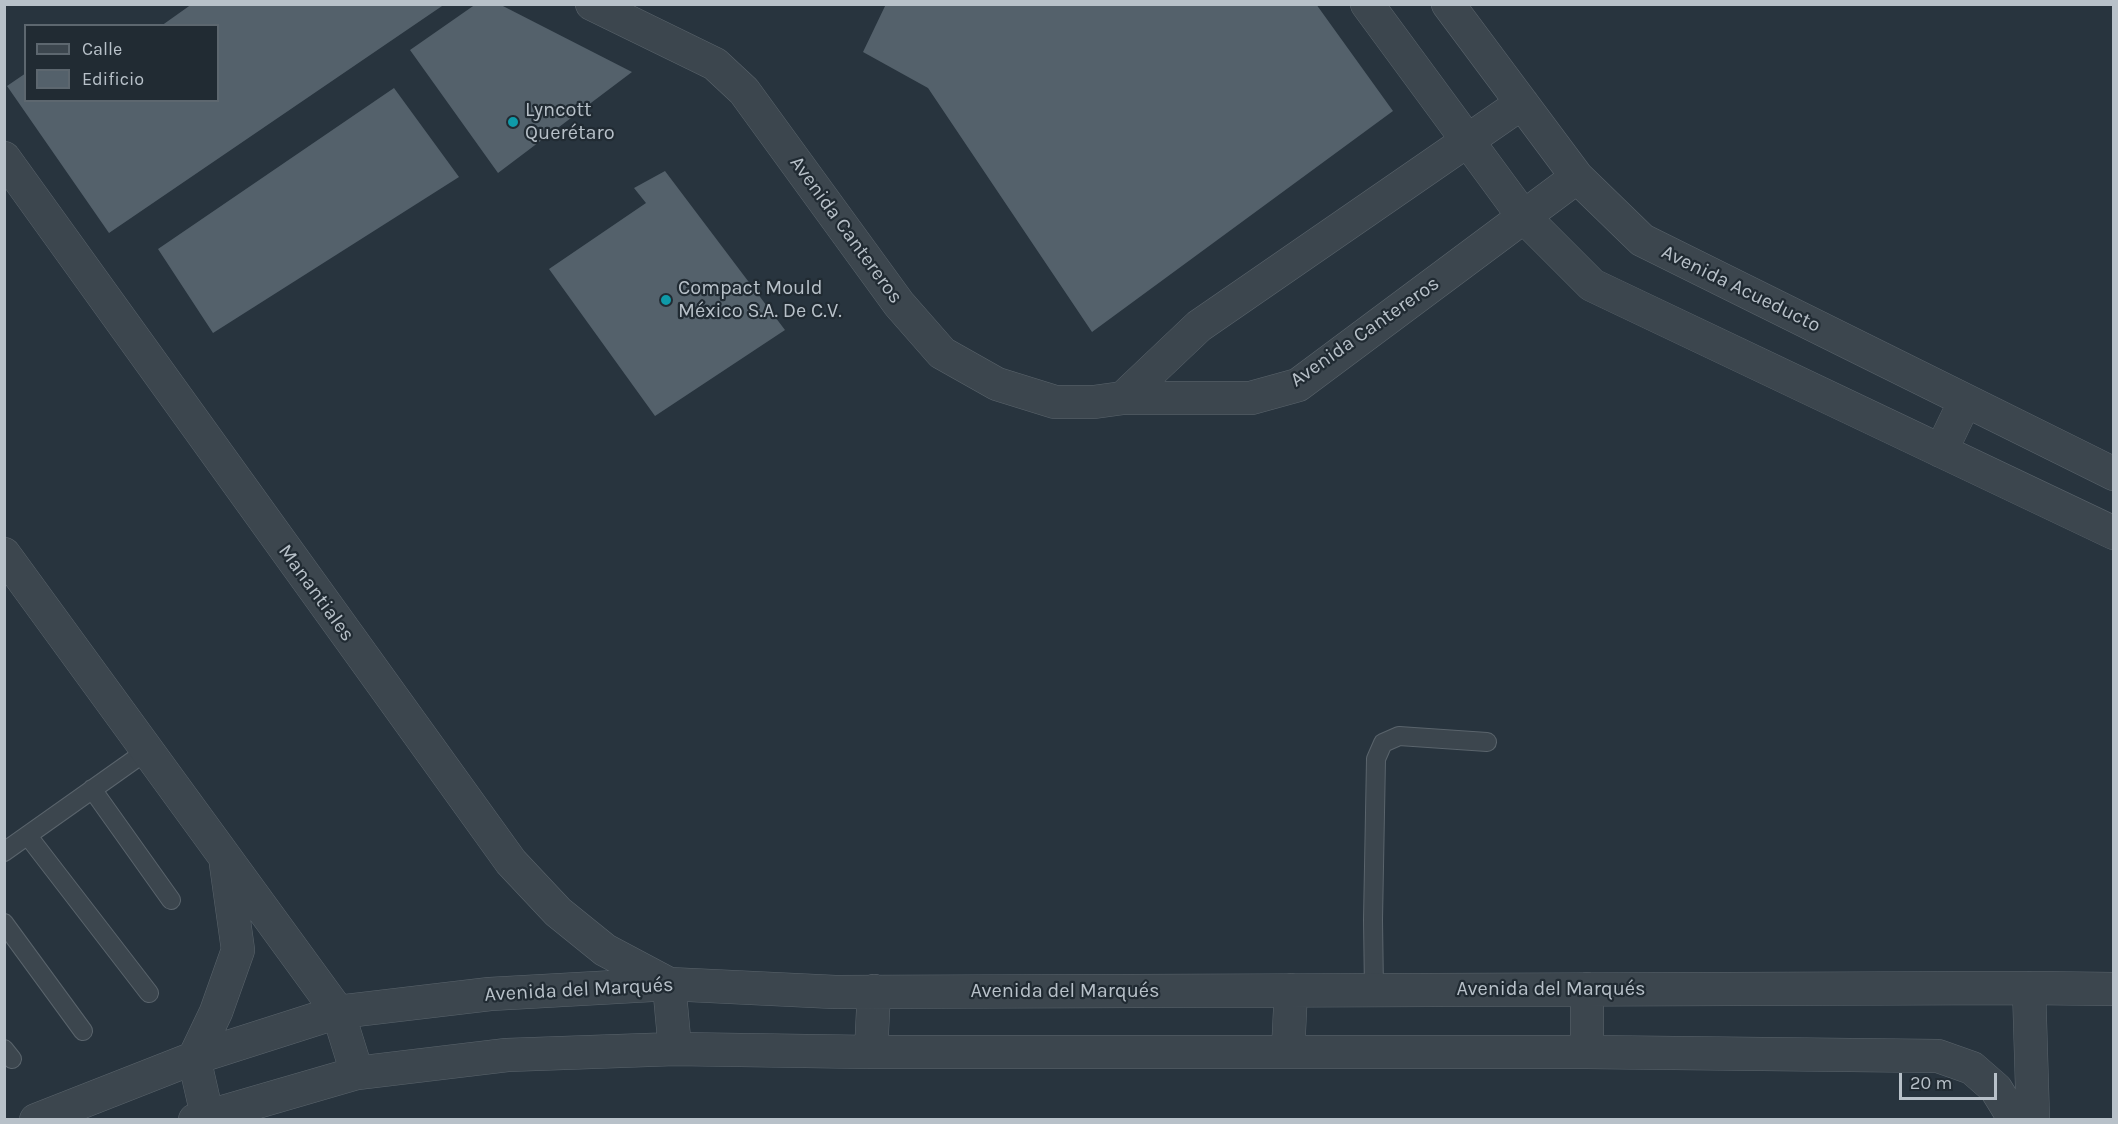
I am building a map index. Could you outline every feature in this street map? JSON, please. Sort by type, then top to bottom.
[{"type":"street","name":"Avenida Cantereros","points":[[592,4],[715,64],[744,91],[899,304],[942,353],[997,384],[1055,402],[1094,402],[1123,398],[1251,398],[1298,385],[1577,177]]},
{"type":"street","points":[[1367,4],[1523,216],[1592,285],[2114,533]]},
{"type":"street","name":"Avenida Acueducto","points":[[1448,4],[1577,177],[1642,240],[2114,474]]},
{"type":"street","points":[[1123,398],[1199,326],[1522,103]]},
{"type":"street","name":"Manantiales","points":[[4,158],[511,862],[558,912],[605,950],[669,984]]},
{"type":"street","points":[[1941,451],[1965,401]]},
{"type":"street","points":[[4,554],[338,1012],[357,1073]]},
{"type":"street","points":[[225,860],[238,950],[216,1012],[194,1058],[201,1117],[357,1073],[507,1055],[675,1049],[871,1052],[1587,1052],[1938,1056],[1972,1068],[1995,1089],[2015,1119]]},
{"type":"street","points":[[669,984],[675,1049]]},
{"type":"street","name":"Avenida del Marqués","points":[[36,1119],[194,1058],[338,1012],[490,994],[669,984],[835,992],[2114,989]]},
{"type":"street","points":[[2029,988],[2033,1119]]},
{"type":"street","points":[[1587,989],[1587,1052]]},
{"type":"street","points":[[1288,1052],[1291,990]]},
{"type":"street","points":[[871,1052],[874,992]]},
{"type":"lane","points":[[1374,990],[1376,759],[1383,743],[1399,736],[1487,742]]},
{"type":"lane","points":[[4,852],[148,750]]},
{"type":"lane","points":[[92,789],[171,900]]},
{"type":"lane","points":[[28,836],[149,993]]},
{"type":"lane","points":[[4,923],[83,1031]]},
{"type":"building","points":[[192,4],[445,4],[109,233],[7,86],[24,74],[24,102],[219,102],[219,24],[164,24]]},
{"type":"building","name":"Lyncott Querétaro","points":[[476,4],[499,4],[632,72],[498,173],[410,50]]},
{"type":"building","points":[[886,4],[1316,4],[1393,111],[1092,332],[928,88],[863,52]]},
{"type":"building","points":[[394,88],[459,177],[213,333],[158,249]]},
{"type":"building","name":"Compact Mould México S.A. De C.V.","points":[[665,171],[785,330],[655,416],[549,269],[646,203],[634,188]]},
{"type":"place","name":"Lyncott Querétaro","points":[[513,122]]},
{"type":"place","name":"Compact Mould México S.A. De C.V.","points":[[666,300]]}]
